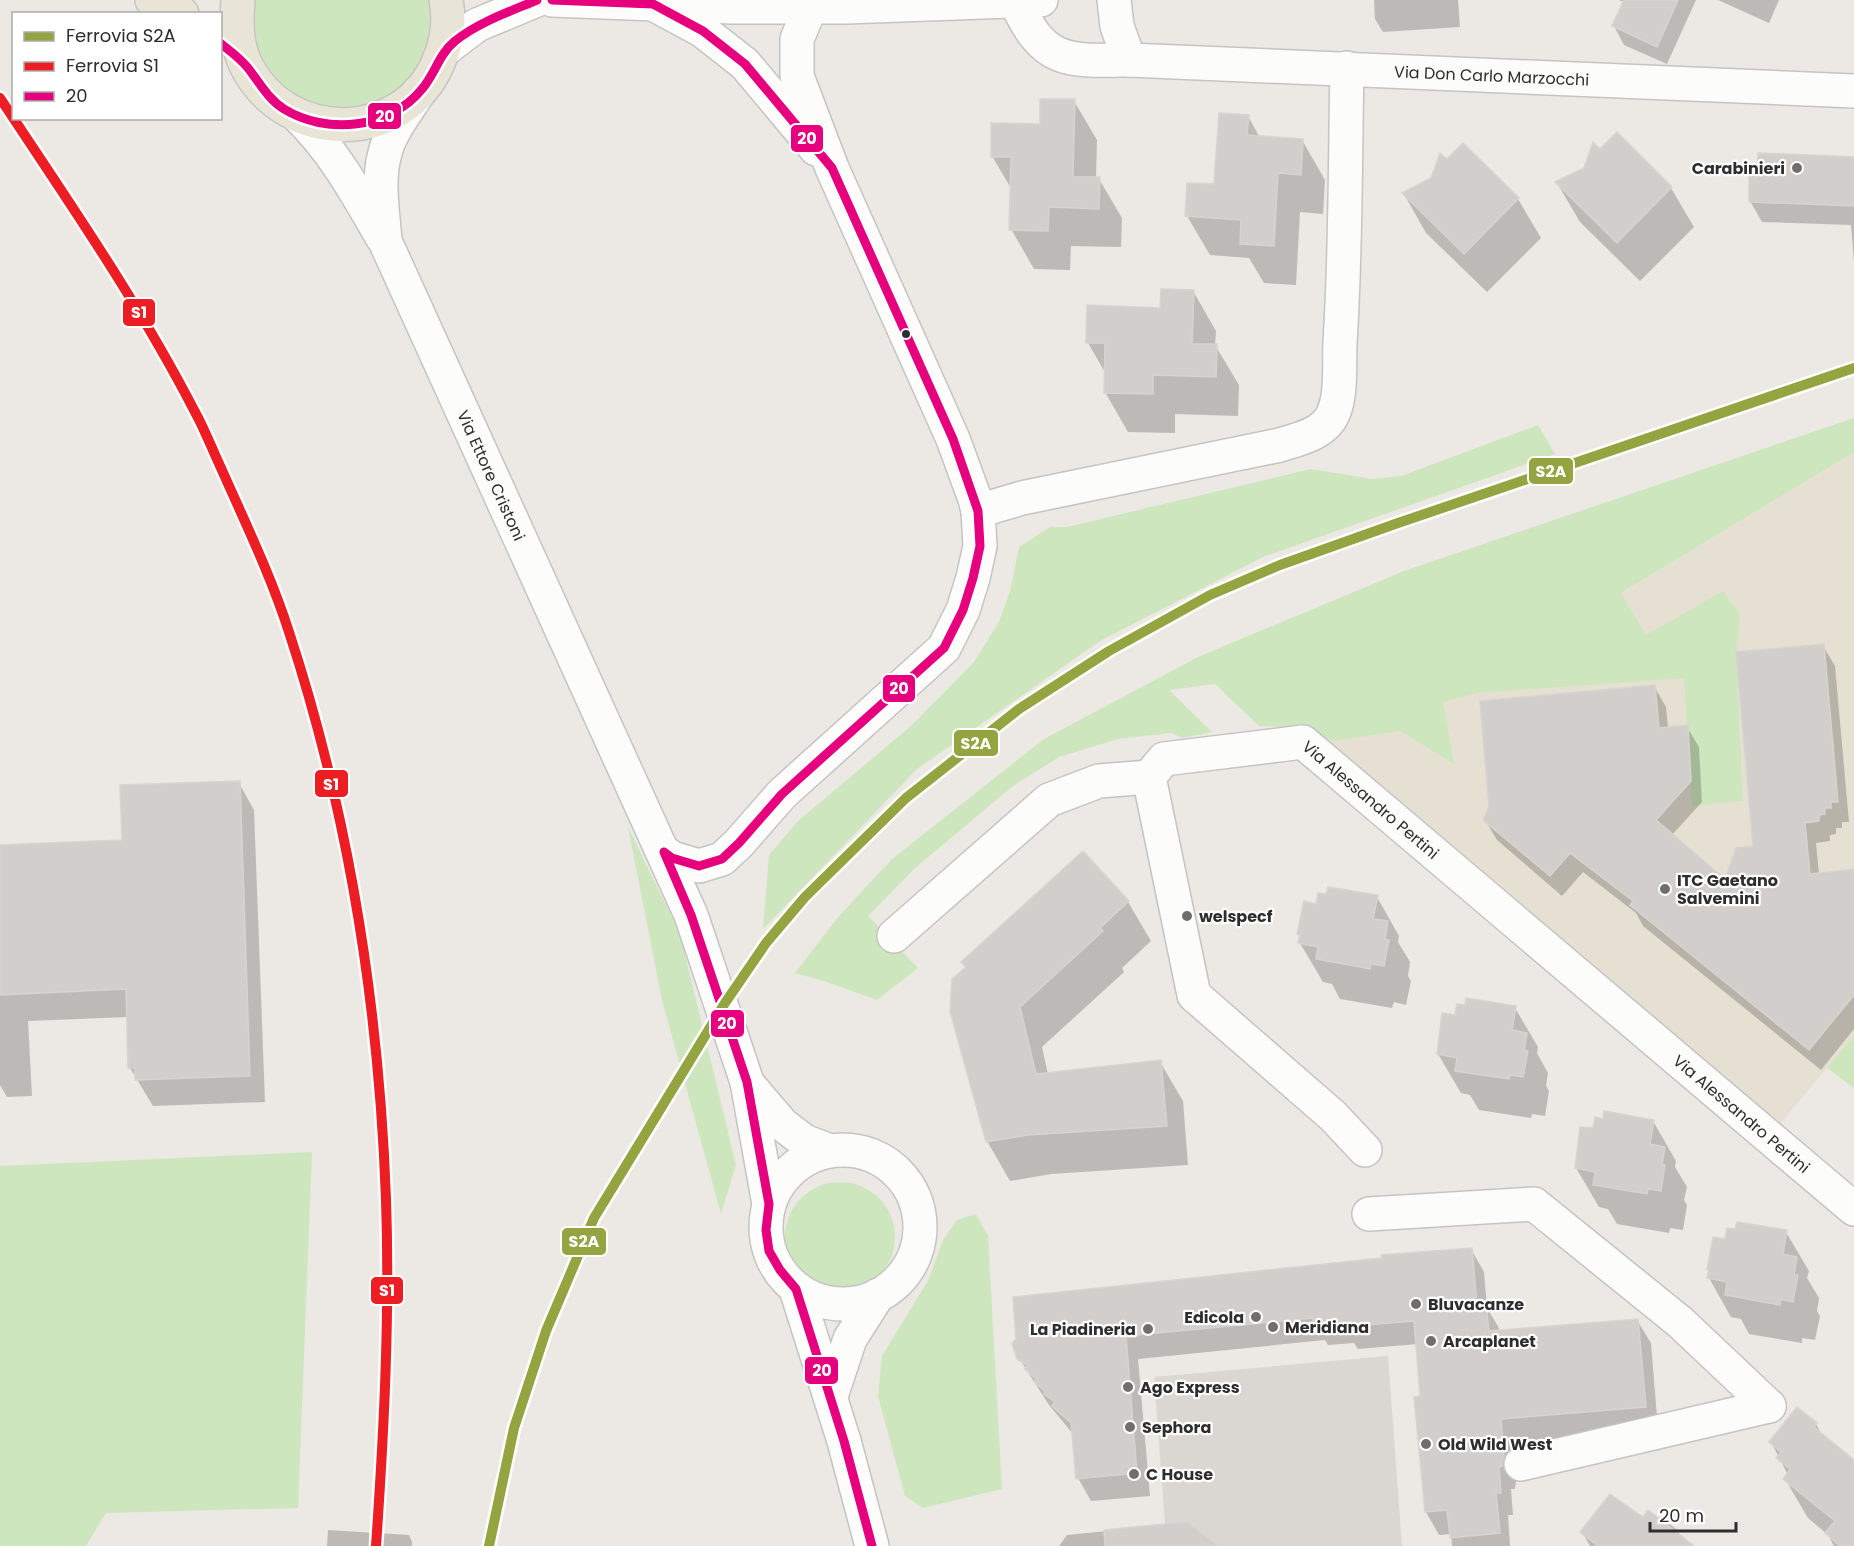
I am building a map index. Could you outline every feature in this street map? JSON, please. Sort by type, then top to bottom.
[{"type":"main road","points":[[152,0],[180,12]]},
{"type":"main road","points":[[238,0],[236,22],[239,44],[246,66]]},
{"type":"main road","points":[[222,45],[246,66],[269,97],[284,108],[298,116],[325,124],[352,125],[377,120],[400,108],[419,92],[434,73],[444,50],[447,30],[446,0]]},
{"type":"street","points":[[444,50],[477,25],[537,0]]},
{"type":"street","points":[[552,0],[732,7],[1028,1]]},
{"type":"street","points":[[1114,0],[1117,26],[1129,60]]},
{"type":"street","name":"Via Don Carlo Marzocchi","points":[[1028,1],[1025,22],[1040,41],[1056,54],[1083,61],[1129,60],[1347,68],[1854,91]]},
{"type":"street","points":[[653,4],[703,31],[745,64],[832,168]]},
{"type":"street","points":[[691,915],[698,891],[722,859],[782,794],[944,648],[963,610],[980,546],[978,510],[953,439],[832,168],[797,76],[797,39],[811,6]]},
{"type":"street","points":[[978,510],[1022,498],[1280,446],[1304,438],[1325,427],[1333,414],[1338,390],[1342,321],[1347,68]]},
{"type":"street","name":"Via Ettore Cristoni","points":[[419,92],[385,151],[381,179],[385,241],[691,915],[747,1082],[769,1204]]},
{"type":"street","points":[[298,116],[334,156],[385,241]]},
{"type":"street","name":"Via Alessandro Pertini","points":[[1149,777],[1164,759],[1303,742],[1854,1209]]},
{"type":"street","points":[[894,936],[1048,800],[1099,781],[1149,777],[1194,995],[1333,1116],[1365,1150]]},
{"type":"street","points":[[664,852],[672,858],[699,866],[722,859]]},
{"type":"street","name":"Via Ettore Cristoni","points":[[747,1082],[782,1124],[804,1141],[830,1151]]},
{"type":"street","points":[[830,1151],[855,1151],[871,1155],[887,1164],[905,1181],[916,1204],[920,1221],[919,1241],[910,1264],[898,1281],[878,1296],[857,1303],[838,1304],[816,1300],[796,1289],[779,1272],[767,1246],[765,1220],[776,1188],[785,1175],[800,1163],[830,1151]]},
{"type":"street","points":[[1369,1214],[1534,1204],[1680,1322],[1769,1406],[1521,1464]]},
{"type":"street","points":[[796,1289],[831,1396],[872,1546]]},
{"type":"street","points":[[831,1396],[850,1339],[878,1296]]},
{"type":"shaded area","name":"ITC Gaetano Salvemini","points":[[1854,452],[1854,1036],[1769,1137],[1303,742],[1621,593]]},
{"type":"shaded area","points":[[1388,1356],[1402,1546],[1218,1546],[1187,1522],[1165,1524],[1154,1377]]},
{"type":"green space","points":[[248,0],[429,0],[432,17],[427,47],[413,75],[391,97],[363,109],[302,105],[257,65]]},
{"type":"green space","points":[[1854,418],[1854,452],[1621,593],[1646,635],[1723,591],[1740,614],[1736,652],[1743,801],[1692,806],[1684,678],[1479,693],[1443,702],[1454,764],[1400,731],[1334,741],[1303,728],[1259,726],[1215,684],[1169,690],[1212,732],[1183,738],[1171,733],[1118,739],[1059,757],[1013,786],[914,869],[868,916],[918,968],[877,1000],[795,973],[839,916],[892,859],[1044,739],[1198,657],[1404,571]]},
{"type":"green space","points":[[1538,425],[1555,454],[1263,557],[1100,641],[917,769],[763,929],[769,855],[798,821],[912,725],[974,662],[999,622],[1010,591],[1019,547],[1050,527],[1067,527],[1311,469],[1373,479],[1401,476]]},
{"type":"green space","points":[[628,827],[680,934],[736,1165],[721,1214],[662,1000]]},
{"type":"green space","points":[[1854,1036],[1854,1088],[1827,1068]]},
{"type":"green space","points":[[312,1152],[298,1508],[106,1513],[86,1546],[0,1546],[0,1166]]},
{"type":"green space","points":[[840,1182],[861,1186],[879,1198],[891,1216],[895,1237],[891,1258],[879,1276],[861,1288],[840,1292],[819,1288],[801,1276],[789,1258],[785,1237],[789,1216],[801,1198],[819,1186]]},
{"type":"green space","points":[[976,1214],[988,1236],[1002,1489],[923,1508],[905,1496],[878,1396],[882,1356],[929,1279],[943,1240],[957,1220]]},
{"type":"building","points":[[1624,0],[1678,0],[1657,47],[1612,26]]},
{"type":"building","points":[[1040,99],[1075,99],[1073,177],[1100,177],[1099,209],[1049,207],[1048,231],[1009,230],[1011,157],[991,157],[991,123],[1040,124]]},
{"type":"building","points":[[1219,113],[1249,115],[1247,135],[1303,139],[1301,175],[1278,173],[1274,246],[1240,244],[1241,220],[1185,216],[1187,183],[1214,184]]},
{"type":"building","points":[[1617,132],[1672,187],[1617,243],[1555,182],[1584,168],[1593,142],[1600,149]]},
{"type":"building","points":[[1463,143],[1519,198],[1464,254],[1402,193],[1431,178],[1440,153],[1447,159]]},
{"type":"building","points":[[1758,153],[1854,157],[1854,206],[1749,202],[1749,172],[1757,173]]},
{"type":"building","points":[[1161,289],[1194,290],[1192,344],[1217,344],[1216,377],[1153,375],[1153,394],[1104,393],[1105,343],[1086,343],[1087,305],[1160,308]]},
{"type":"building","points":[[1824,644],[1838,802],[1831,802],[1831,808],[1825,808],[1825,814],[1819,815],[1819,821],[1805,823],[1810,874],[1854,869],[1854,995],[1809,1050],[1630,905],[1633,901],[1570,853],[1550,876],[1483,820],[1489,807],[1480,701],[1655,685],[1659,728],[1688,725],[1691,781],[1656,820],[1725,879],[1736,848],[1753,846],[1736,652]]},
{"type":"building","points":[[240,781],[250,1076],[135,1080],[135,1068],[128,1068],[126,989],[0,995],[0,845],[122,840],[120,785]]},
{"type":"building","points":[[1083,851],[1129,901],[1100,928],[1103,931],[1020,1007],[1036,1074],[1161,1060],[1167,1126],[1028,1135],[986,1142],[950,1011],[952,979],[966,967],[961,962]]},
{"type":"building","points":[[1328,887],[1378,895],[1373,919],[1388,921],[1385,939],[1389,940],[1384,966],[1371,964],[1370,969],[1316,959],[1318,947],[1298,943],[1300,935],[1297,934],[1304,901],[1316,904],[1318,893],[1326,894]]},
{"type":"building","points":[[1466,998],[1516,1006],[1512,1030],[1527,1033],[1524,1050],[1528,1051],[1523,1077],[1510,1075],[1509,1079],[1455,1071],[1457,1058],[1437,1054],[1442,1013],[1455,1015],[1457,1004],[1465,1005]]},
{"type":"building","points":[[1604,1111],[1654,1120],[1650,1144],[1665,1147],[1661,1191],[1648,1189],[1647,1194],[1593,1185],[1595,1172],[1575,1168],[1580,1127],[1593,1128],[1595,1117],[1603,1119]]},
{"type":"building","points":[[1737,1222],[1787,1230],[1783,1254],[1797,1257],[1794,1275],[1798,1275],[1793,1302],[1780,1299],[1780,1305],[1725,1295],[1727,1282],[1707,1278],[1713,1237],[1725,1239],[1727,1228],[1735,1229]]},
{"type":"building","points":[[1472,1248],[1477,1305],[1486,1303],[1489,1331],[1638,1319],[1646,1407],[1501,1419],[1504,1457],[1503,1466],[1499,1467],[1501,1493],[1496,1493],[1500,1533],[1450,1538],[1447,1510],[1425,1512],[1414,1397],[1420,1396],[1414,1321],[1343,1327],[1342,1320],[1313,1323],[1313,1318],[1126,1336],[1137,1473],[1076,1479],[1071,1423],[1052,1406],[1055,1402],[1034,1382],[1036,1379],[1025,1369],[1027,1365],[1017,1359],[1012,1343],[1016,1339],[1013,1297],[1382,1258],[1381,1255]]},
{"type":"building","points":[[1797,1407],[1817,1423],[1814,1427],[1854,1460],[1854,1546],[1840,1546],[1825,1533],[1835,1521],[1783,1479],[1790,1469],[1776,1458],[1781,1452],[1769,1442]]},
{"type":"building","points":[[1610,1494],[1643,1517],[1648,1510],[1694,1546],[1598,1546],[1580,1532]]},
{"type":"building","points":[[1187,1522],[1218,1546],[1105,1546],[1104,1530]]},
{"type":"rail line","name":"S1","points":[[0,98],[12,116]]},
{"type":"rail line","name":"S1","points":[[15,120],[127,292],[202,426],[282,611],[310,701],[328,771],[344,841],[368,983],[382,1127],[386,1199],[387,1329],[376,1546]]},
{"type":"rail line","name":"S2A","points":[[489,1546],[514,1428],[546,1331],[594,1218],[725,1003],[766,943],[805,897],[906,798],[1019,709],[1109,651],[1210,595],[1280,565],[1398,523],[1854,368]]},
{"type":"transit line","name":"20","points":[[222,45],[242,61],[268,95],[284,109],[319,122],[338,125],[357,124],[393,113],[409,102],[422,89],[450,46],[464,34],[494,18],[537,0]]},
{"type":"transit line","name":"20","points":[[552,0],[653,4],[703,31],[745,64],[832,168],[953,439],[978,511],[980,546],[973,578],[963,610],[944,648],[782,794],[722,859],[699,866],[672,858],[664,852]]},
{"type":"transit line","name":"20","points":[[664,852],[691,915],[747,1082],[769,1204],[766,1230],[769,1251],[780,1270],[796,1289],[844,1441],[872,1546]]},
{"type":"place","name":"Carabinieri","points":[[1797,168]]},
{"type":"place","name":"ITC Gaetano Salvemini","points":[[1665,889]]},
{"type":"place","name":"welspecf","points":[[1187,916]]},
{"type":"place","name":"Bluvacanze","points":[[1416,1304]]},
{"type":"place","name":"Edicola","points":[[1256,1317]]},
{"type":"place","name":"Meridiana","points":[[1273,1327]]},
{"type":"place","name":"La Piadineria","points":[[1148,1329]]},
{"type":"place","name":"Arcaplanet","points":[[1431,1341]]},
{"type":"place","name":"Ago Express","points":[[1128,1387]]},
{"type":"place","name":"Sephora","points":[[1130,1427]]},
{"type":"place","name":"Old Wild West","points":[[1426,1444]]},
{"type":"place","name":"C House","points":[[1134,1474]]}]
